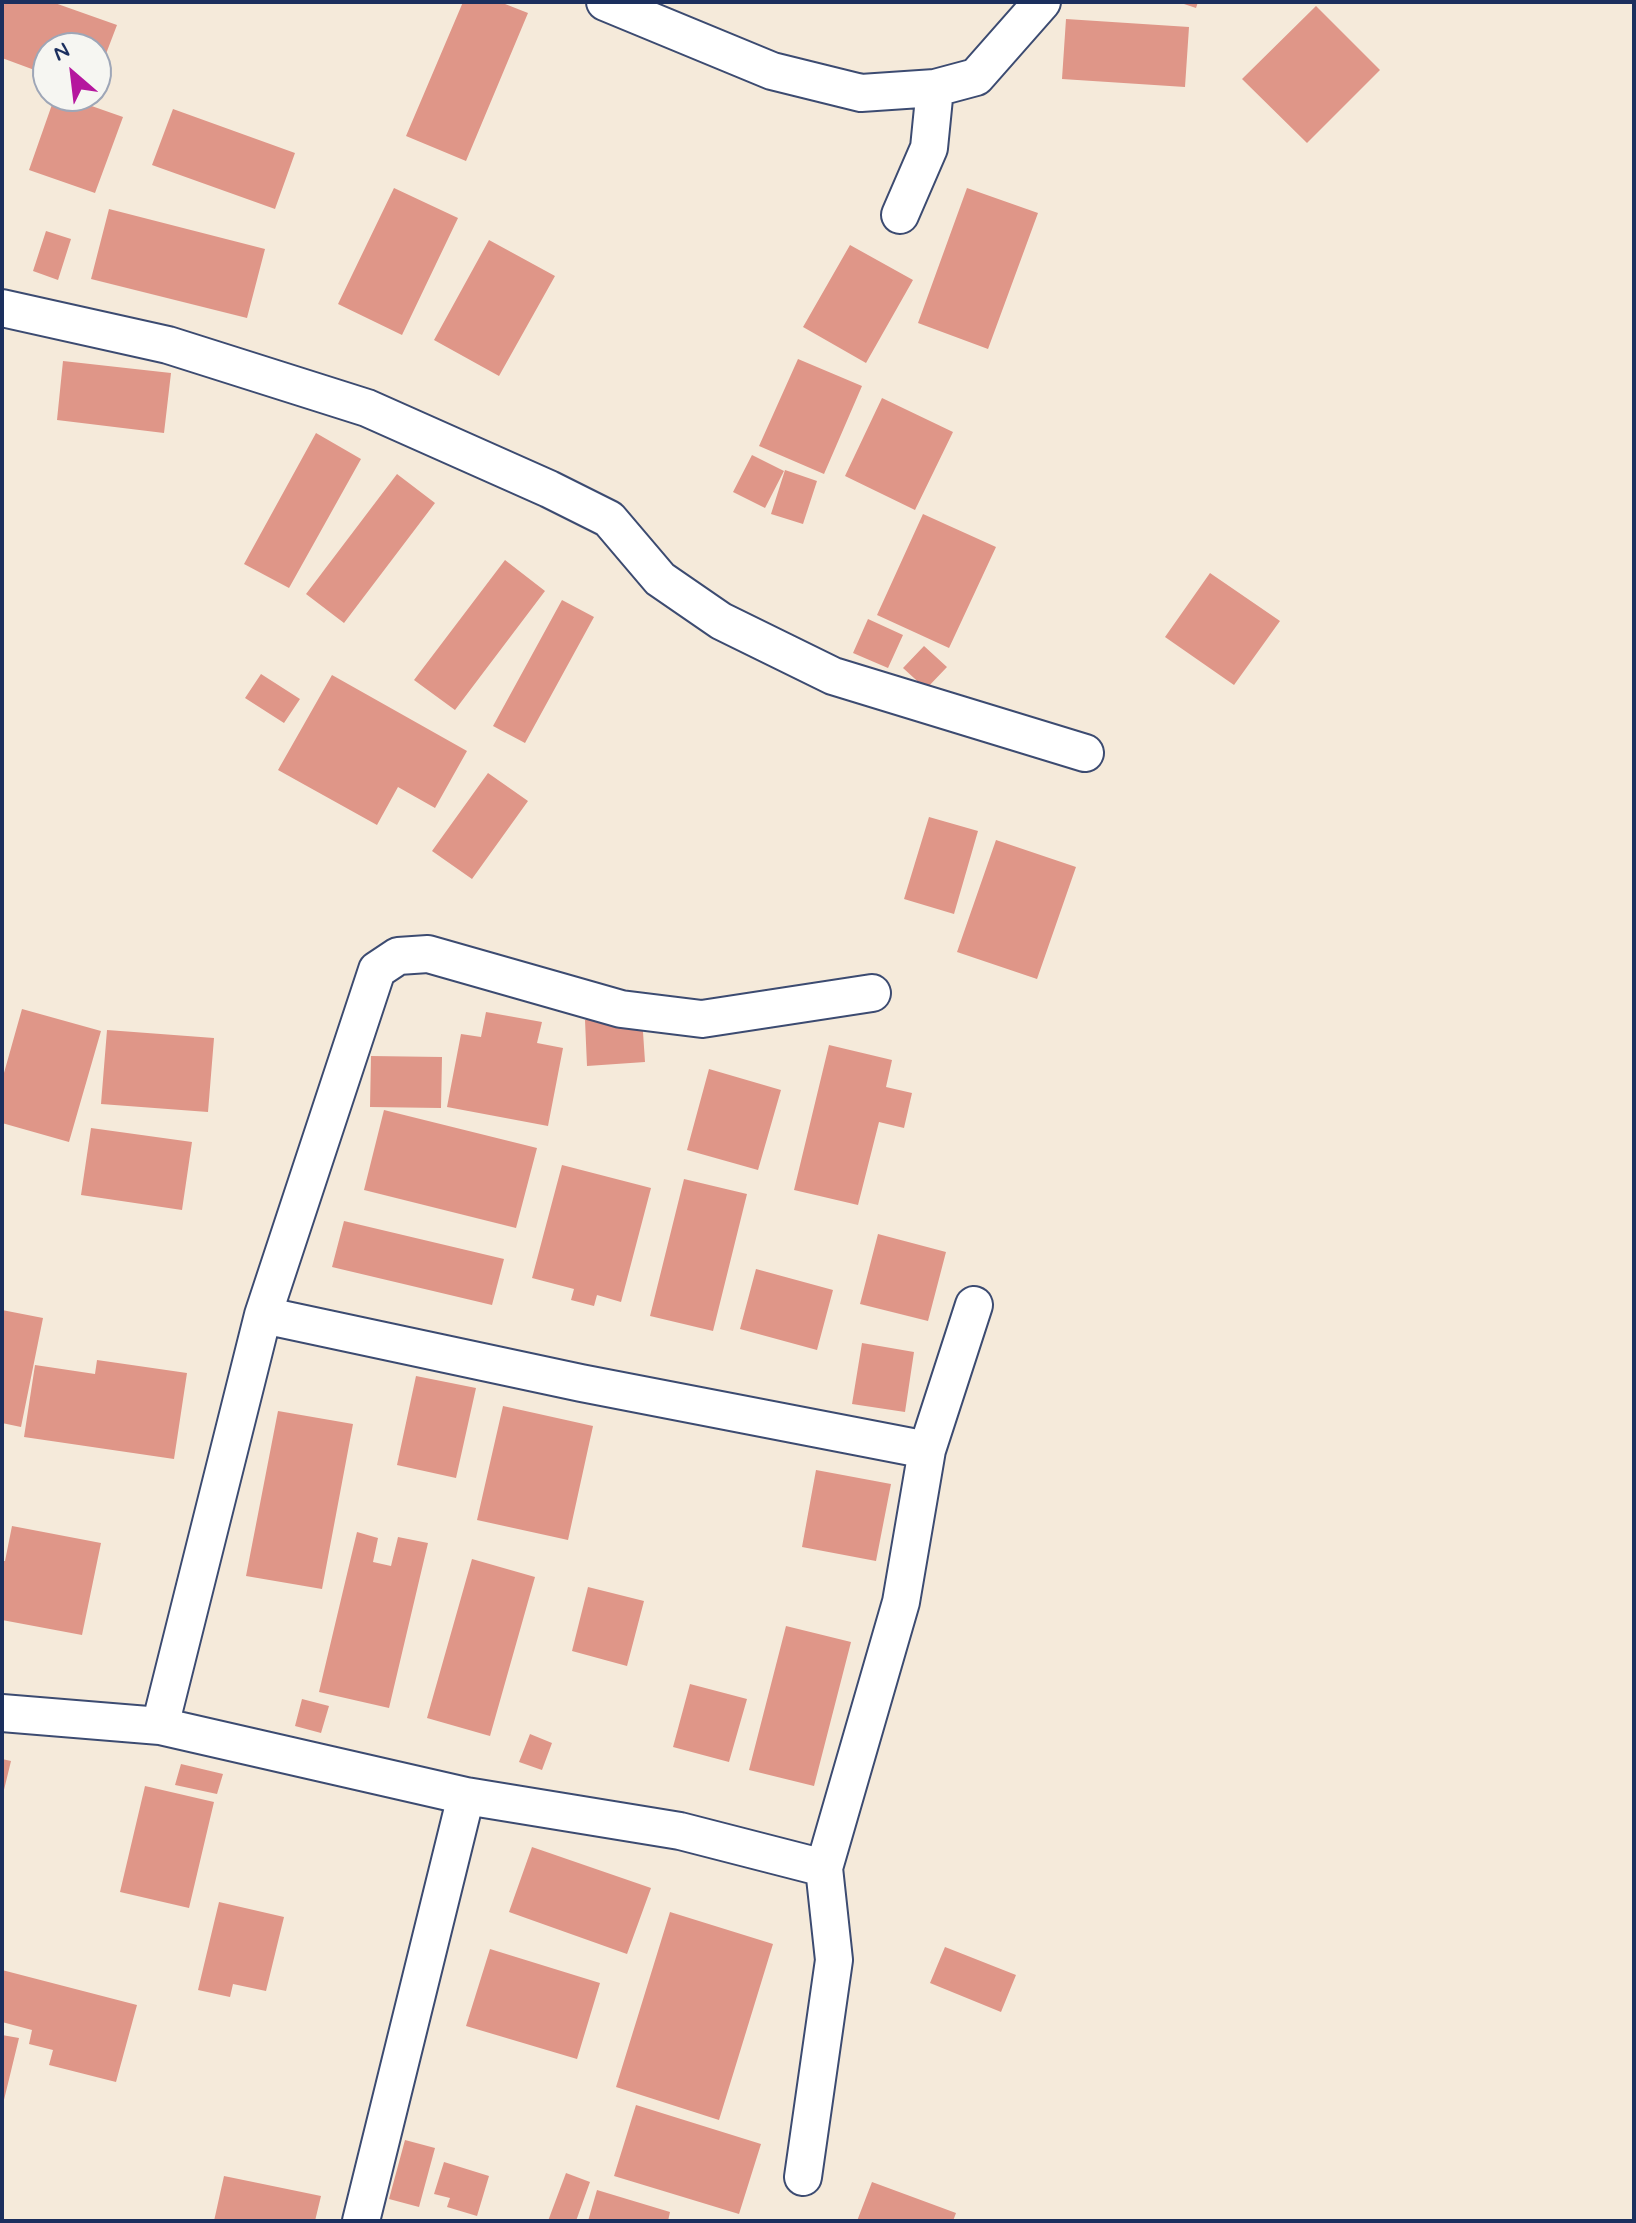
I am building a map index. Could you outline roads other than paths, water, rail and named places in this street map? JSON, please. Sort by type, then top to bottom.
[{"type":"street","points":[[605,2],[772,71],[861,93],[935,88],[976,77],[1042,2]]},
{"type":"street","points":[[900,215],[929,148],[935,88]]},
{"type":"street","points":[[2,308],[168,345],[367,408],[609,519],[660,579],[721,621],[833,676],[1085,753]]},
{"type":"street","points":[[160,1726],[263,1315],[377,970],[398,956],[428,954],[621,1009],[702,1019],[872,993]]},
{"type":"street","points":[[803,2177],[834,1960],[824,1868],[901,1602],[927,1450],[974,1305]]},
{"type":"street","points":[[263,1315],[581,1383],[927,1450]]},
{"type":"street","points":[[2,1713],[160,1726],[466,1796],[680,1831],[824,1868]]},
{"type":"street","points":[[361,2221],[466,1796]]}]
